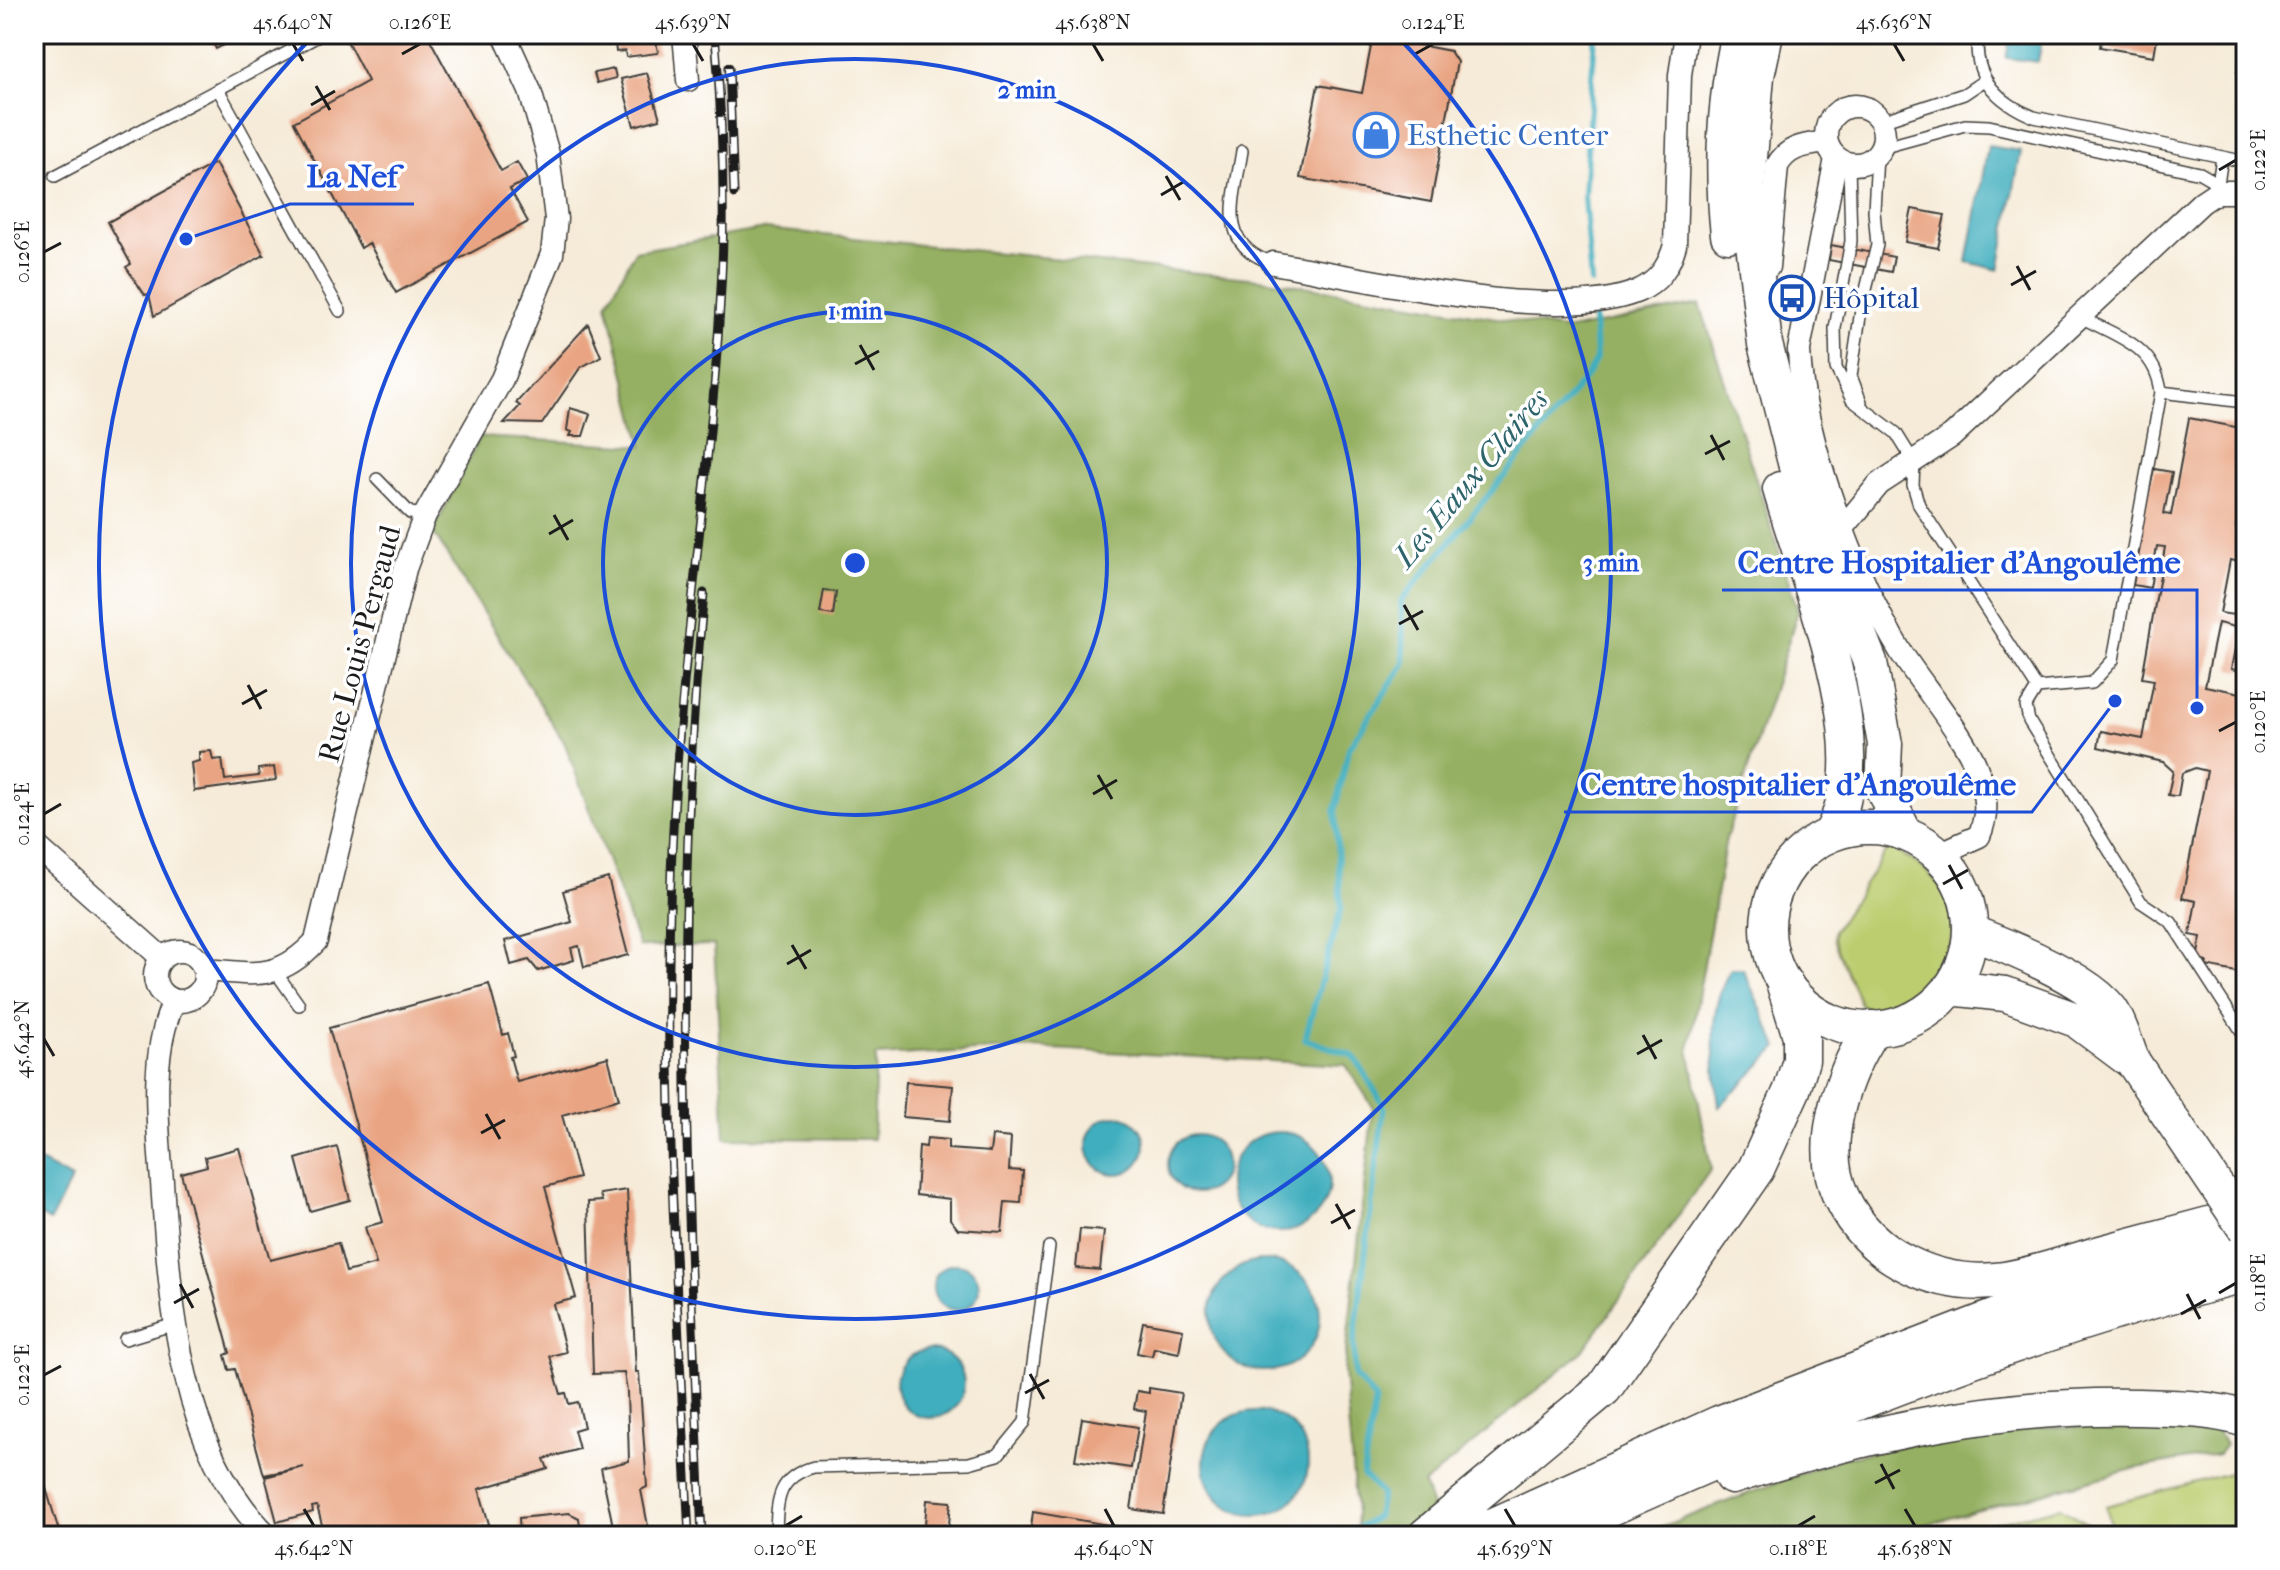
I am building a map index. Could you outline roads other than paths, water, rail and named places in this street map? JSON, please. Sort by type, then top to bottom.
[{"type":"highway","points":[[1426,1536],[1604,1388],[1732,1207],[1756,1169],[1792,1090],[1801,1060],[1801,1036],[1785,985]]},
{"type":"highway","points":[[1872,1029],[1845,1079],[1832,1156],[1835,1183],[1848,1211],[1867,1235],[1894,1257],[1925,1273],[1958,1281],[2004,1280],[2246,1215]]},
{"type":"highway","points":[[1472,1536],[1719,1424],[2061,1292],[2246,1245]]},
{"type":"highway","points":[[1549,1536],[1675,1477],[1971,1360],[2246,1274]]},
{"type":"highway","points":[[1675,1477],[1712,1483],[1826,1446],[1906,1427],[1993,1414],[2101,1406],[2184,1408],[2246,1419]]},
{"type":"main road","points":[[1739,34],[1730,72],[1723,188],[1736,307],[1760,420],[1832,654],[1848,744],[1839,818],[1831,833]]},
{"type":"main road","points":[[1766,34],[1757,76],[1747,193],[1765,344],[1802,490],[1870,662],[1885,744],[1883,790],[1905,833]]},
{"type":"main road","points":[[1855,827],[1881,827],[1905,833],[1939,854],[1962,888],[1970,932],[1964,962],[1950,988],[1916,1018],[1872,1029],[1838,1025],[1808,1010],[1785,985],[1771,958],[1767,928],[1771,898],[1784,870],[1805,848],[1831,833],[1855,827]]},
{"type":"main road","points":[[1970,932],[2055,968],[2091,992],[2111,1011],[2133,1062],[2246,1230]]},
{"type":"main road","points":[[1950,988],[2005,994],[2076,1020],[2133,1062]]},
{"type":"street","name":"Rue Louis Pergaud","points":[[275,971],[298,960],[316,941],[405,569],[425,515],[502,379],[552,254],[556,219],[548,154],[530,91],[504,34]]},
{"type":"street","points":[[684,34],[688,80]]},
{"type":"street","points":[[1273,263],[1532,303],[1619,298],[1640,290],[1664,271],[1675,245],[1680,75],[1686,34]]},
{"type":"street","points":[[1765,344],[1777,166],[1783,155],[1797,147],[1837,155],[1869,161],[1879,151],[1884,139],[1881,121],[1866,108],[1847,107],[1829,120],[1837,155],[1799,350],[1801,381],[1843,528],[1878,612],[1977,769],[1988,816],[1979,836],[1939,854]]},
{"type":"street","points":[[1843,528],[1879,484],[1952,436],[2217,192],[2246,192]]},
{"type":"street","points":[[34,844],[162,958]]},
{"type":"street","points":[[183,951],[197,957],[205,970],[203,987],[191,999],[174,1001],[165,997],[155,983],[156,968],[162,958],[183,951]]},
{"type":"street","points":[[205,970],[261,974],[275,971]]},
{"type":"street","points":[[174,1001],[166,1018],[159,1063],[160,1150],[175,1324],[203,1427],[226,1482],[253,1522],[268,1536]]},
{"type":"lane","points":[[55,176],[322,34]]},
{"type":"lane","points":[[1978,34],[1977,60],[1985,80],[2003,102],[2034,117],[2246,162]]},
{"type":"lane","points":[[1881,121],[1964,94],[1985,80]]},
{"type":"lane","points":[[218,89],[340,311]]},
{"type":"lane","points":[[1866,409],[1851,376],[1861,310],[1877,245],[1874,211],[1879,151],[1944,129],[1989,126],[2200,173],[2212,180],[2217,192]]},
{"type":"lane","points":[[1242,151],[1232,227],[1247,251],[1273,263]]},
{"type":"lane","points":[[1837,155],[1851,241],[1835,328],[1836,368],[1843,389],[1896,433],[1914,462],[1913,485],[1919,505],[2037,688]]},
{"type":"lane","points":[[2217,192],[2222,157]]},
{"type":"lane","points":[[2037,688],[2092,683],[2113,660],[2161,392],[2155,367],[2147,354],[2133,342],[2079,316]]},
{"type":"lane","points":[[2161,392],[2244,402],[2246,393]]},
{"type":"lane","points":[[377,479],[410,513],[425,515]]},
{"type":"lane","points":[[2037,688],[2026,706],[2029,721],[2141,902],[2171,922],[2246,1038]]},
{"type":"lane","points":[[275,971],[299,1005]]},
{"type":"lane","points":[[776,1536],[778,1492],[785,1481],[798,1472],[814,1467],[969,1463],[998,1455],[1025,1422],[1049,1247]]},
{"type":"lane","points":[[125,1339],[175,1324]]},
{"type":"water","points":[[2011,34],[2043,34],[2038,62],[2006,58]]},
{"type":"water","points":[[1988,146],[2021,151],[1999,270],[1967,262]]},
{"type":"water","points":[[1731,969],[1743,969],[1778,1047],[1719,1107],[1714,1019],[1717,1002]]},
{"type":"water","points":[[1116,1116],[1127,1118],[1136,1125],[1143,1134],[1143,1156],[1136,1165],[1127,1172],[1116,1174],[1105,1172],[1096,1165],[1089,1156],[1087,1145],[1089,1134],[1096,1125],[1105,1118]]},
{"type":"water","points":[[1279,1132],[1307,1140],[1321,1154],[1329,1182],[1321,1210],[1307,1224],[1279,1232],[1251,1224],[1237,1210],[1229,1182],[1237,1154],[1251,1140]]},
{"type":"water","points":[[1197,1135],[1218,1143],[1226,1164],[1218,1185],[1197,1193],[1176,1185],[1168,1164],[1176,1143]]},
{"type":"water","points":[[34,1159],[72,1179],[50,1221],[34,1212]]},
{"type":"water","points":[[1265,1261],[1286,1265],[1304,1277],[1316,1295],[1320,1316],[1316,1337],[1304,1355],[1286,1367],[1265,1371],[1244,1367],[1226,1355],[1214,1337],[1210,1316],[1214,1295],[1226,1277],[1244,1265]]},
{"type":"water","points":[[956,1264],[972,1271],[979,1287],[972,1303],[956,1310],[940,1303],[933,1287],[940,1271]]},
{"type":"water","points":[[923,1350],[937,1350],[949,1355],[959,1365],[964,1384],[959,1403],[949,1413],[937,1418],[923,1418],[911,1413],[901,1403],[896,1391],[896,1377],[901,1365],[911,1355]]},
{"type":"water","points":[[1256,1411],[1276,1415],[1293,1426],[1304,1443],[1308,1463],[1304,1483],[1293,1500],[1276,1511],[1256,1515],[1236,1511],[1219,1500],[1208,1483],[1204,1463],[1208,1443],[1219,1426],[1236,1415]]},
{"type":"waterway","name":"Les Eaux Claires","points":[[1591,283],[1584,196],[1595,34]]},
{"type":"waterway","name":"Les Eaux Claires","points":[[1348,1536],[1377,1516],[1381,1494],[1363,1475],[1375,1399],[1355,1376],[1354,1344],[1384,1106],[1354,1056],[1305,1039],[1341,908],[1335,810],[1349,748],[1404,663],[1401,601],[1586,377],[1596,359],[1594,317]]},
{"type":"railway","points":[[689,1536],[675,1258],[669,980],[680,725],[720,308],[723,187],[715,34]]},
{"type":"railway","points":[[729,67],[734,194]]},
{"type":"railway","points":[[702,1536],[688,1182],[686,946],[694,711],[704,593]]},
{"type":"place","name":"Esthetic Center","points":[[1376,135]]},
{"type":"place","name":"La Nef","points":[[186,239]]},
{"type":"place","name":"Hôpital","points":[[1792,298]]},
{"type":"place","name":"Centre hospitalier d'Angoulême","points":[[2115,701]]},
{"type":"place","name":"Centre Hospitalier d'Angoulême","points":[[2197,708]]}]
